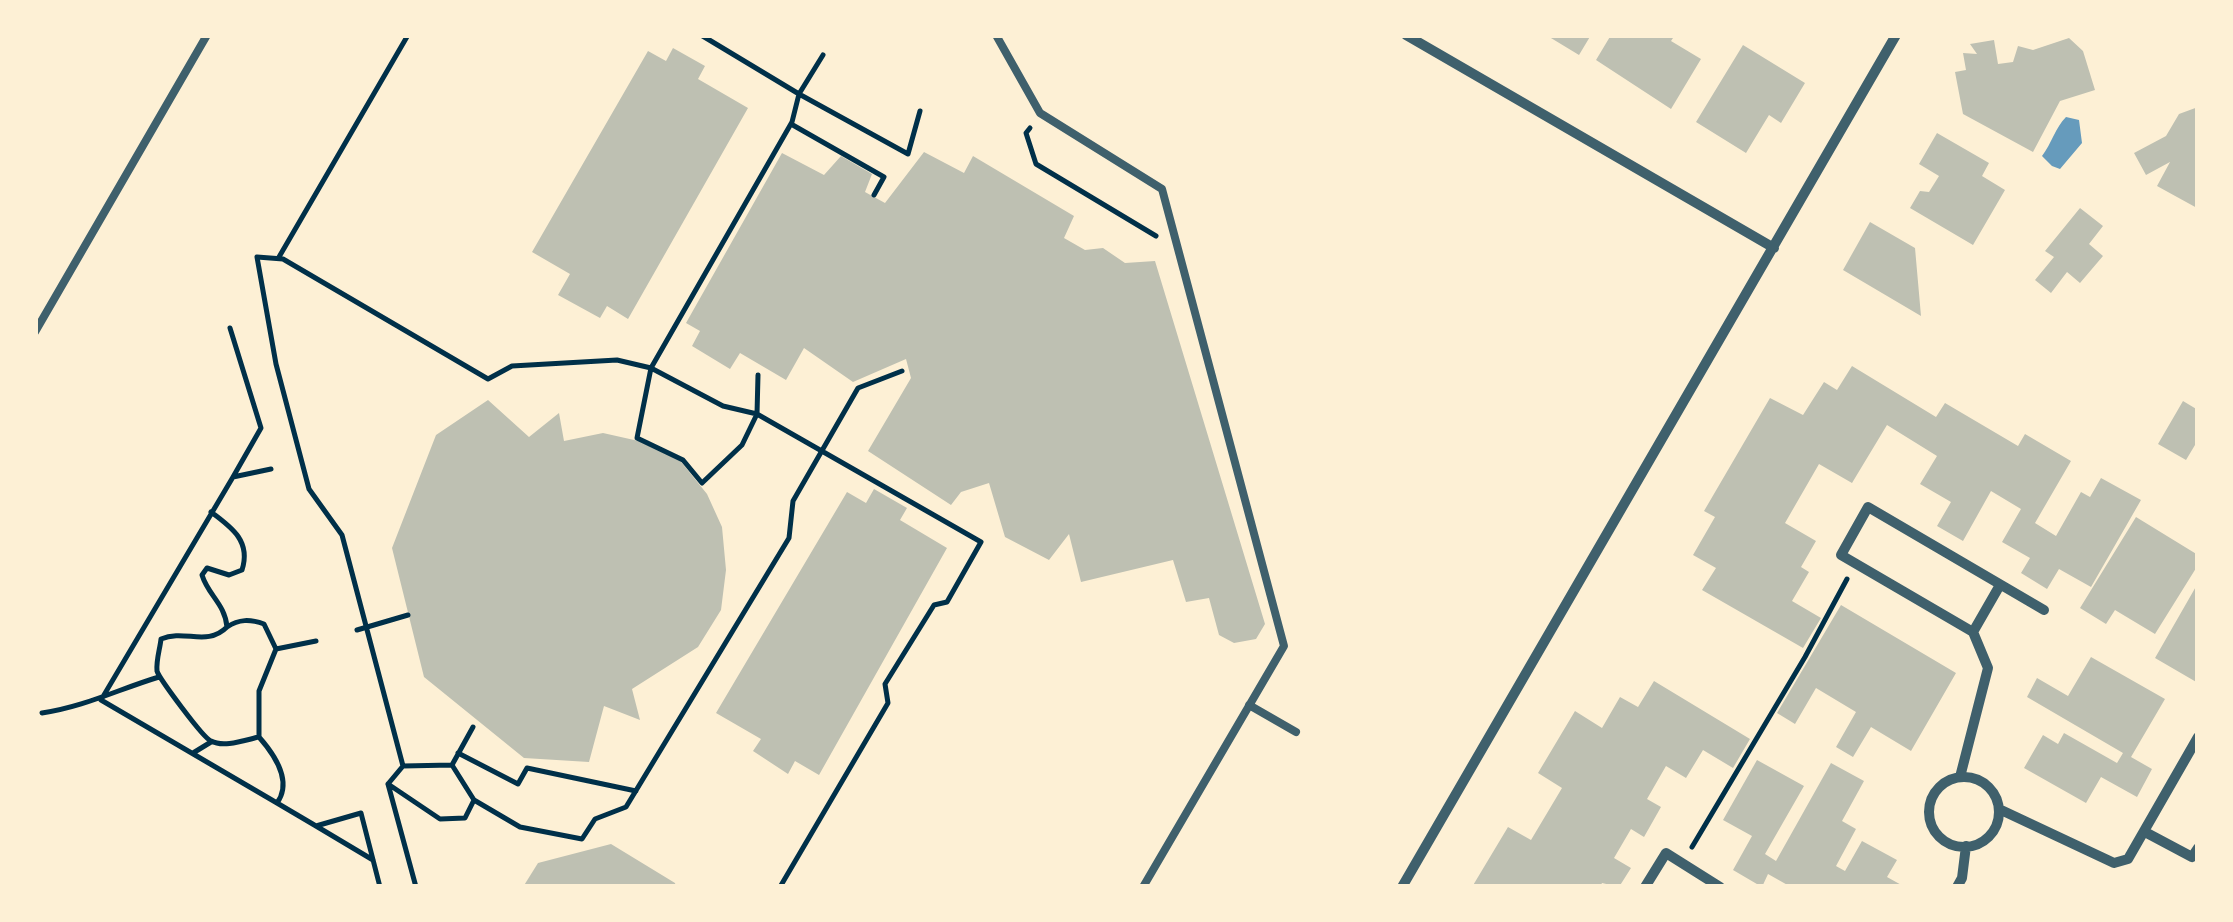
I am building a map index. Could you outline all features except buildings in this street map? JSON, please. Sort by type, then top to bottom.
[{"type":"street","points":[[1406,35],[1774,248]]},
{"type":"street","points":[[1402,887],[1896,35]]},
{"type":"street","points":[[1960,777],[1988,668],[1973,632],[1841,555],[1868,507],[2044,610]]},
{"type":"street","points":[[1973,632],[2000,584]]},
{"type":"street","points":[[1999,809],[2114,863],[2128,859],[2198,738]]},
{"type":"street","points":[[1960,777],[1982,782],[1990,789],[1999,809],[1998,820],[1986,838],[1966,846],[1944,840],[1930,820],[1932,797],[1948,780],[1960,777]]},
{"type":"street","points":[[2144,832],[2192,858],[2198,848]]},
{"type":"street","points":[[1957,887],[1966,846]]},
{"type":"street","points":[[1645,887],[1666,853],[1720,887]]},
{"type":"lane","points":[[35,332],[208,35]]},
{"type":"lane","points":[[996,35],[1040,113],[1162,189],[1284,646],[1143,887]]},
{"type":"lane","points":[[1250,705],[1296,732]]},
{"type":"path","points":[[278,258],[408,35]]},
{"type":"path","points":[[701,35],[908,154],[920,111]]},
{"type":"path","points":[[758,375],[758,414],[742,445],[702,483],[683,460],[637,438],[651,368],[791,124],[799,94],[823,54]]},
{"type":"path","points":[[1040,113],[1026,133],[1036,164],[1163,240],[1174,237]]},
{"type":"path","points":[[791,124],[884,177],[874,195]]},
{"type":"path","points":[[403,766],[361,629],[342,535],[309,489],[276,364],[257,258],[278,258],[488,379],[512,366],[617,360],[651,368],[723,406],[758,414],[982,542],[948,602],[934,604],[885,684],[888,703],[780,887]]},
{"type":"path","points":[[101,700],[261,428],[230,328]]},
{"type":"path","points":[[452,764],[474,800],[520,828],[582,838],[595,819],[626,808],[789,538],[793,501],[858,388],[902,371]]},
{"type":"path","points":[[233,477],[271,469]]},
{"type":"path","points":[[212,512],[243,542],[247,556],[242,570],[230,575],[207,568],[202,575],[206,587],[226,612],[227,626]]},
{"type":"path","points":[[1682,863],[1856,564]]},
{"type":"path","points":[[361,629],[408,615]]},
{"type":"path","points":[[212,742],[198,730],[159,677],[156,668],[161,638],[174,634],[206,639],[218,636],[235,622],[252,620],[264,624],[276,649],[259,691],[259,738],[278,757],[282,796],[277,803]]},
{"type":"path","points":[[276,649],[316,641]]},
{"type":"path","points":[[42,713],[101,700],[159,677]]},
{"type":"path","points":[[101,700],[373,860]]},
{"type":"path","points":[[452,764],[473,727]]},
{"type":"path","points":[[192,754],[212,742],[259,738]]},
{"type":"path","points":[[458,754],[518,784],[526,768],[636,791]]},
{"type":"path","points":[[388,784],[403,766],[452,764]]},
{"type":"path","points":[[388,784],[440,819],[465,818],[474,800]]},
{"type":"path","points":[[388,784],[416,887]]},
{"type":"path","points":[[316,826],[361,813],[380,887]]},
{"type":"water","points":[[2066,117],[2079,120],[2082,143],[2060,169],[2042,156]]}]
